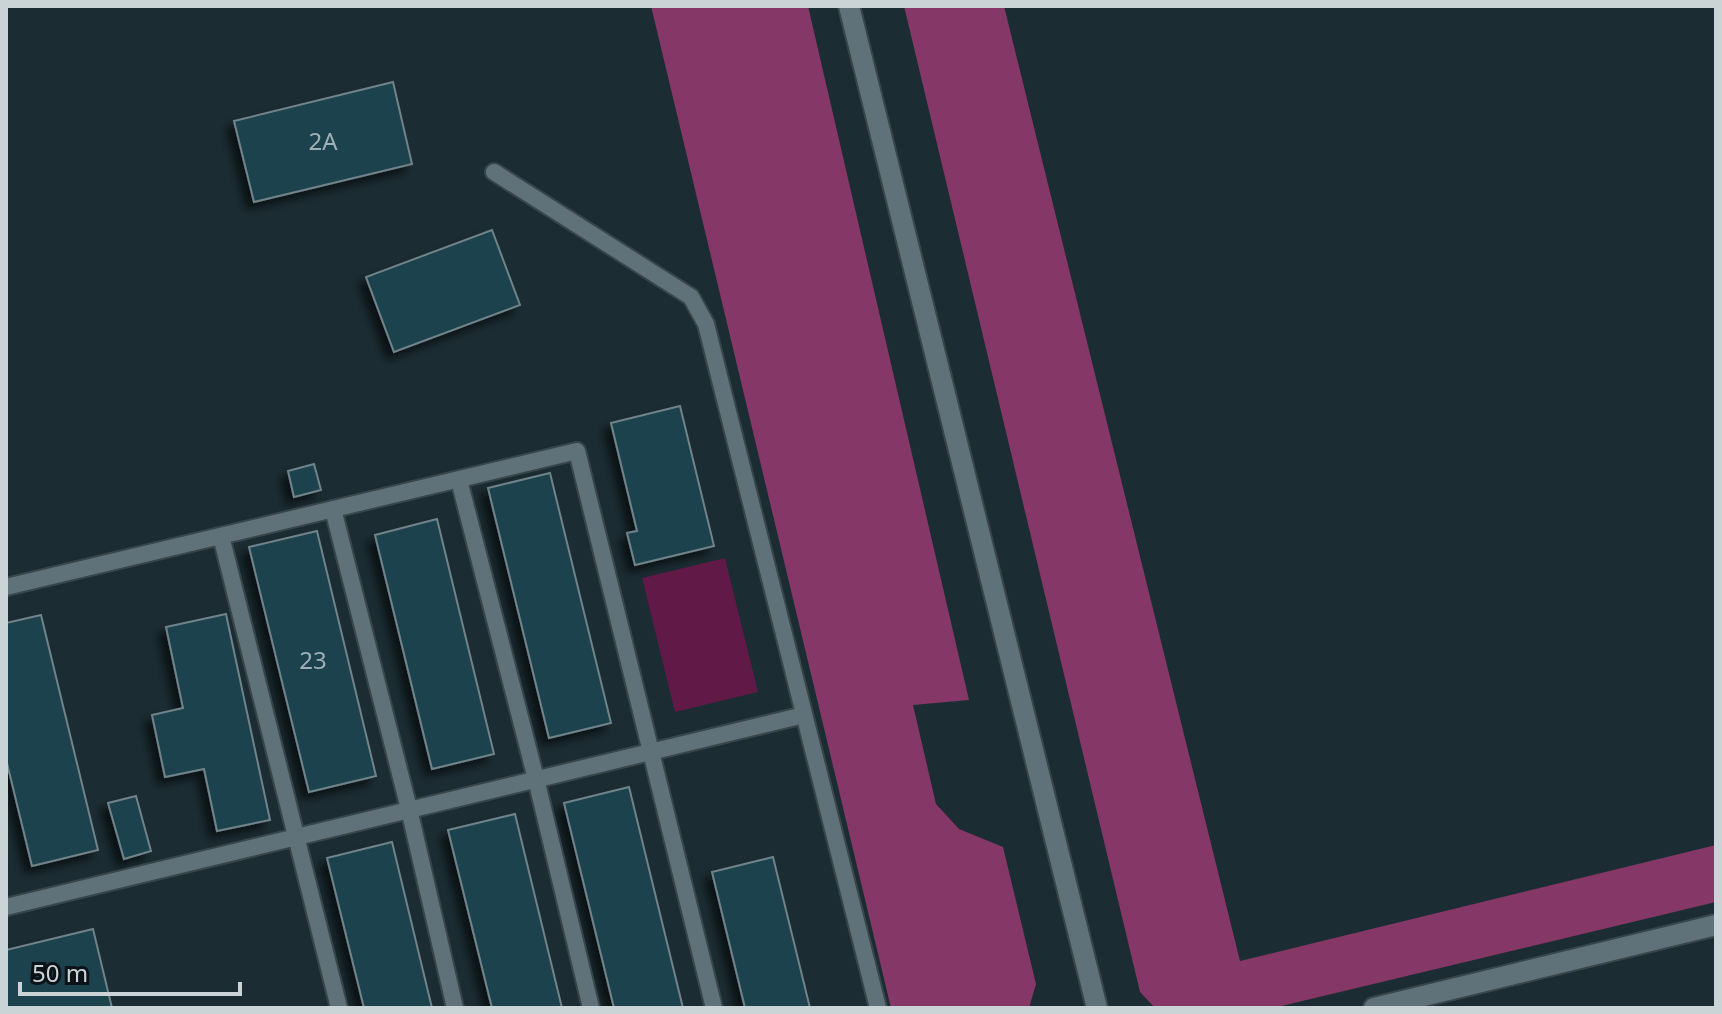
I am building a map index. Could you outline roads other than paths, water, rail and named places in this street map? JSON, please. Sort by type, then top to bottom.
[{"type":"street","points":[[849,6],[1097,1008]]},
{"type":"street","points":[[1374,1008],[1716,925]]},
{"type":"lane","points":[[494,172],[691,297],[706,324],[878,1008]]},
{"type":"lane","points":[[6,587],[577,451],[714,1008]]},
{"type":"lane","points":[[459,480],[591,1008]]},
{"type":"lane","points":[[333,509],[409,809],[455,1008]]},
{"type":"lane","points":[[221,536],[339,1008]]},
{"type":"lane","points":[[6,907],[804,715]]}]
